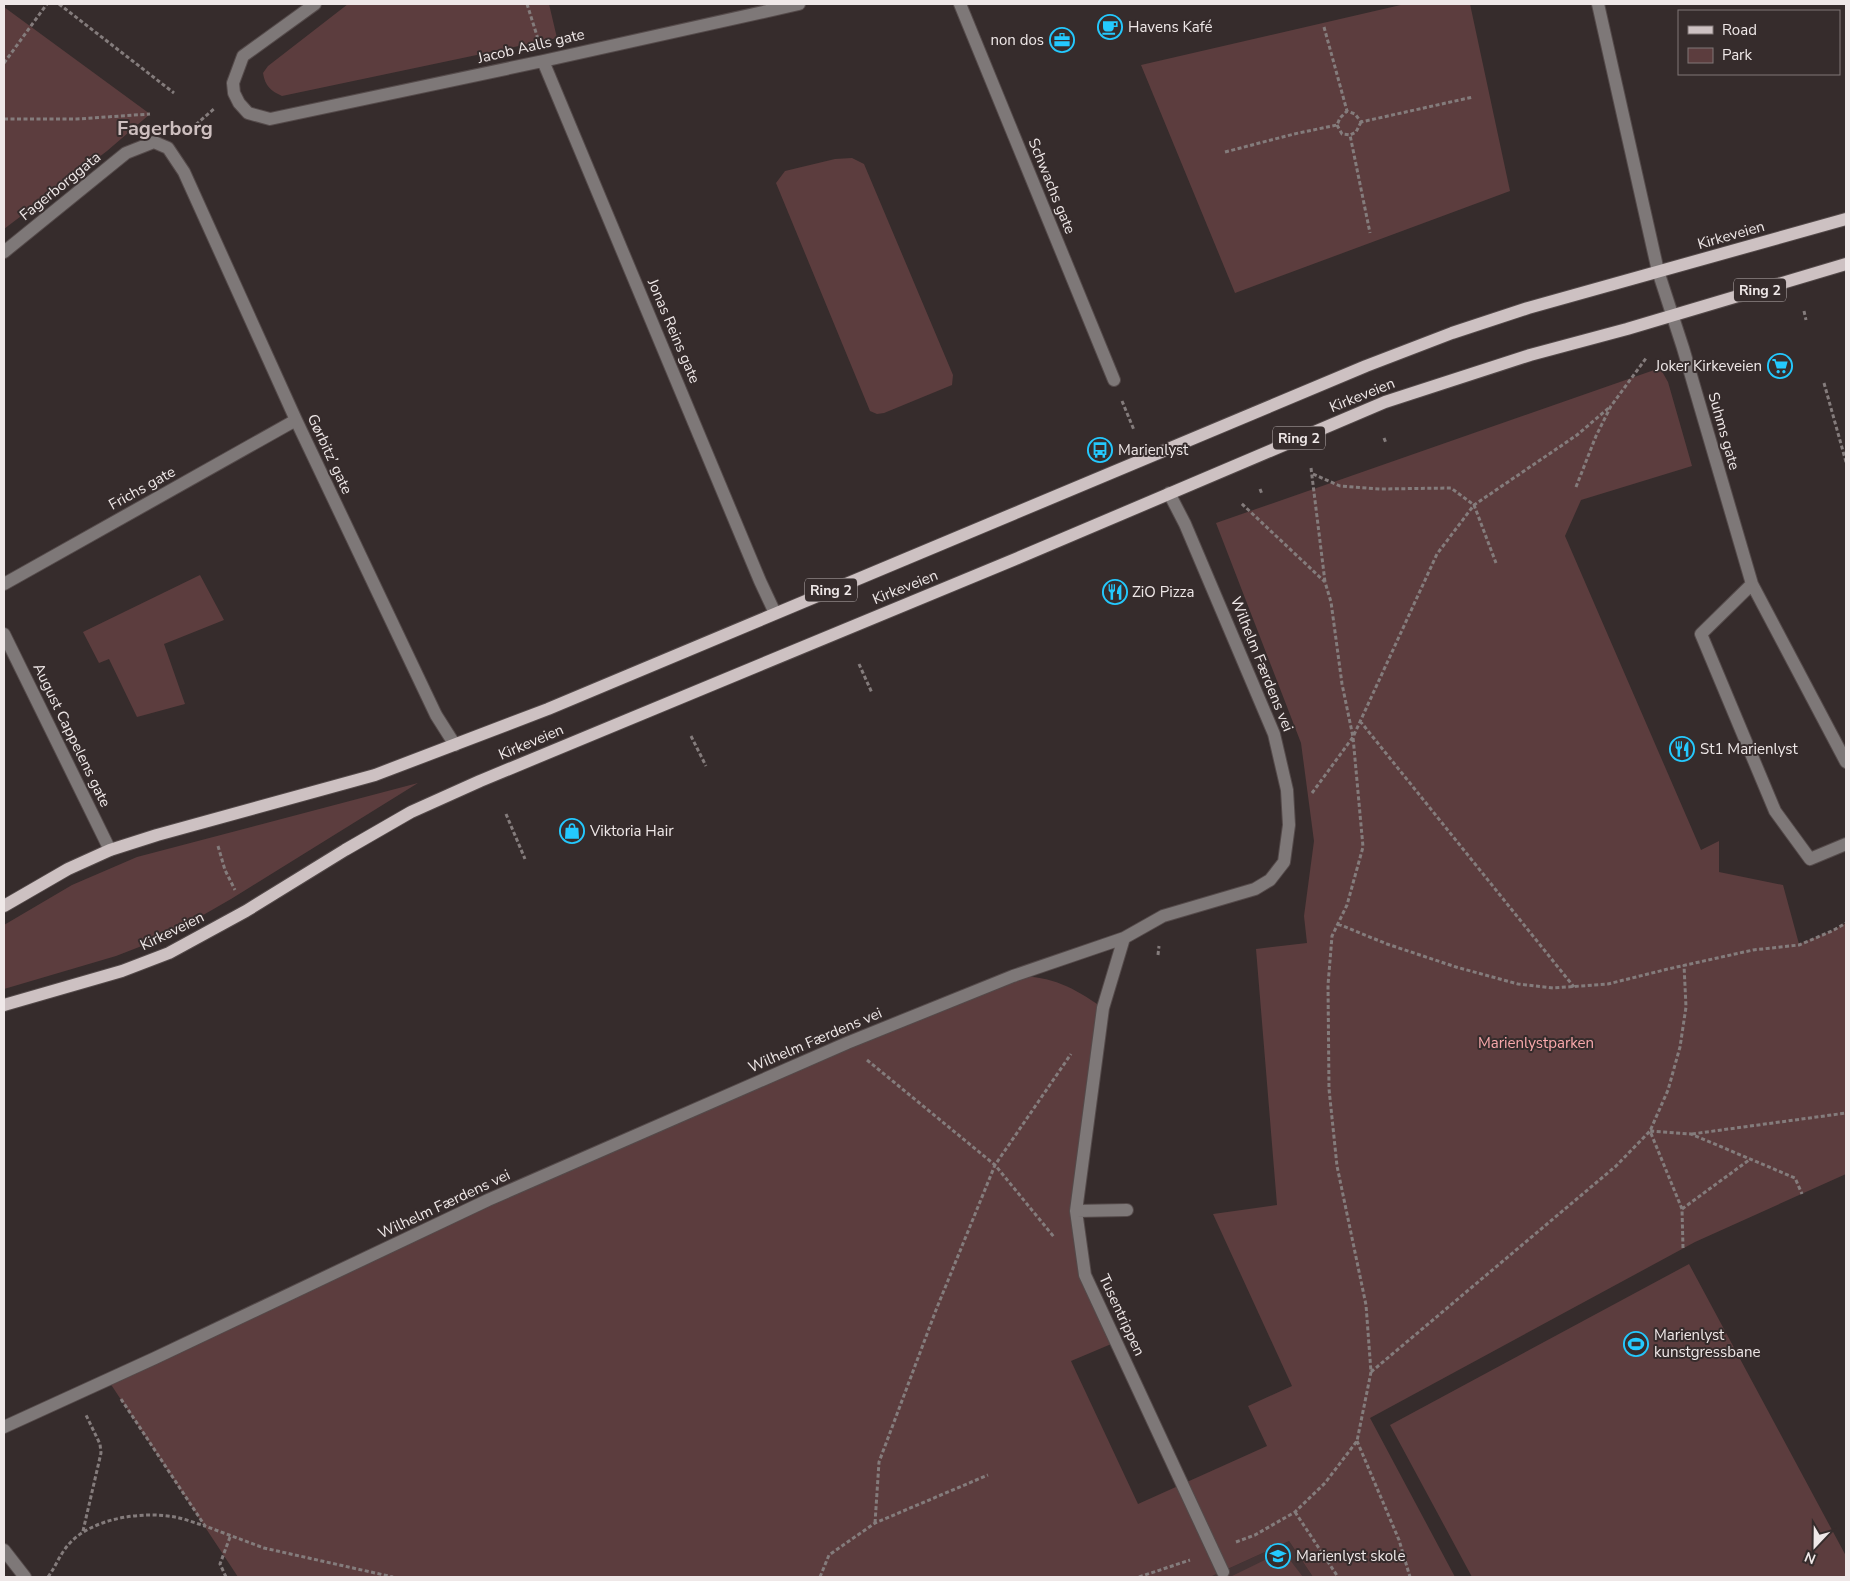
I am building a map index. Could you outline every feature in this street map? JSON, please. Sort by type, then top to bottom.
[{"type":"main road","name":"Kirkeveien","points":[[4,906],[68,869],[110,850],[157,835],[375,775],[548,709],[1366,366],[1452,333],[1528,308],[1846,219]]},
{"type":"main road","name":"Kirkeveien","points":[[4,1005],[122,971],[169,953],[246,911],[345,850],[412,812],[480,781],[1018,558],[1385,402],[1530,356],[1846,264]]},
{"type":"street","points":[[234,93],[233,83],[243,56],[315,4]]},
{"type":"street","name":"Jacob Aalls gate","points":[[234,93],[239,103],[248,113],[270,119],[799,4]]},
{"type":"street","name":"Schwachs gate","points":[[960,4],[1114,380]]},
{"type":"street","name":"Suhms gate","points":[[1598,4],[1658,271],[1673,315],[1752,584],[1846,762]]},
{"type":"street","name":"Jonas Reins gate","points":[[543,61],[756,572],[775,613]]},
{"type":"street","name":"Fagerborggata","points":[[4,252],[126,154],[154,142],[168,148]]},
{"type":"street","name":"Gørbitz’ gate","points":[[168,148],[184,172],[296,420],[436,715],[454,745]]},
{"type":"street","name":"Frichs gate","points":[[4,584],[296,420]]},
{"type":"street","name":"Wilhelm Færdens vei","points":[[4,1428],[488,1200],[847,1043],[1013,976],[1124,938],[1163,916],[1255,889],[1270,880],[1284,862],[1289,824],[1287,790],[1274,734],[1186,524],[1169,494]]},
{"type":"street","points":[[1752,584],[1701,634],[1775,812],[1810,859],[1846,844]]},
{"type":"street","name":"August Cappelens gate","points":[[4,634],[110,850]]},
{"type":"street","name":"Tusentrippen","points":[[1124,938],[1103,1008],[1076,1211],[1085,1275],[1223,1572]]},
{"type":"street","points":[[1076,1211],[1127,1210]]},
{"type":"street","points":[[4,1550],[26,1577]]},
{"type":"path","points":[[4,63],[47,4]]},
{"type":"path","points":[[58,4],[174,93]]},
{"type":"path","points":[[528,4],[537,36]]},
{"type":"path","points":[[1324,27],[1347,111]]},
{"type":"path","points":[[168,148],[234,93]]},
{"type":"path","points":[[1361,122],[1473,97]]},
{"type":"path","points":[[1347,111],[1355,114],[1361,122]]},
{"type":"path","points":[[1337,125],[1340,118],[1347,111]]},
{"type":"path","points":[[4,119],[77,119],[150,114]]},
{"type":"path","points":[[1337,125],[1342,134],[1350,135],[1356,132],[1361,122]]},
{"type":"path","points":[[1225,152],[1337,125]]},
{"type":"path","points":[[1350,135],[1370,232]]},
{"type":"path","points":[[1804,311],[1806,320]]},
{"type":"path","points":[[1576,487],[1596,436],[1611,406],[1647,357]]},
{"type":"path","points":[[1114,380],[1134,430]]},
{"type":"path","points":[[1824,383],[1846,462]]},
{"type":"path","points":[[1289,824],[1353,737],[1437,554],[1474,505],[1577,435],[1611,406]]},
{"type":"path","points":[[1384,438],[1386,443]]},
{"type":"path","points":[[1139,1577],[1214,1552],[1255,1534],[1295,1512],[1324,1482],[1357,1441],[1371,1372],[1366,1305],[1336,1166],[1329,1089],[1328,985],[1332,936],[1347,905],[1363,847],[1353,737],[1342,684],[1331,602],[1325,582],[1311,468]]},
{"type":"path","points":[[1313,474],[1340,486],[1380,490],[1451,488],[1474,505],[1496,563]]},
{"type":"path","points":[[1260,489],[1262,494]]},
{"type":"path","points":[[1241,503],[1325,582]]},
{"type":"path","points":[[859,664],[872,693]]},
{"type":"path","points":[[1360,721],[1574,988]]},
{"type":"path","points":[[691,736],[706,766]]},
{"type":"path","points":[[506,814],[525,859]]},
{"type":"path","points":[[218,846],[225,870],[236,893]]},
{"type":"path","points":[[1338,924],[1387,944],[1518,984],[1574,988],[1608,984],[1753,950],[1799,945],[1846,923]]},
{"type":"path","points":[[1158,955],[1159,946]]},
{"type":"path","points":[[1371,1372],[1616,1166],[1650,1131],[1668,1090],[1680,1047],[1686,1007],[1684,965]]},
{"type":"path","points":[[847,1043],[995,1165],[1055,1238]]},
{"type":"path","points":[[875,1523],[879,1462],[936,1310],[995,1165],[1076,1047]]},
{"type":"path","points":[[1650,1131],[1692,1134],[1846,1113]]},
{"type":"path","points":[[1650,1131],[1682,1209],[1683,1248]]},
{"type":"path","points":[[1692,1134],[1795,1178],[1802,1194]]},
{"type":"path","points":[[1682,1209],[1749,1159]]},
{"type":"path","points":[[108,1380],[205,1526]]},
{"type":"path","points":[[76,1394],[100,1444],[101,1453],[83,1532]]},
{"type":"path","points":[[1357,1441],[1399,1540],[1410,1577]]},
{"type":"path","points":[[820,1577],[829,1556],[875,1523],[988,1475]]},
{"type":"path","points":[[1295,1512],[1338,1577]]},
{"type":"path","points":[[47,1577],[69,1543],[83,1532],[110,1520],[136,1516],[174,1517],[205,1526],[230,1537],[264,1548],[393,1577]]},
{"type":"path","points":[[226,1577],[220,1564],[230,1537]]},
{"type":"shaded area","name":"Marienlyst skole","points":[[1289,1541],[1313,1577],[1210,1577]]},
{"type":"green space","points":[[348,4],[549,4],[557,38],[282,96],[272,90],[267,85],[263,73],[268,66]]},
{"type":"green space","points":[[1405,4],[1470,4],[1510,191],[1235,293],[1141,65]]},
{"type":"green space","points":[[4,7],[150,114],[107,151],[4,229]]},
{"type":"green space","points":[[852,158],[864,164],[953,375],[952,385],[884,413],[877,414],[870,411],[776,183],[785,171],[835,159]]},
{"type":"green space","name":"Marienlystparken","points":[[1660,368],[1668,382],[1692,466],[1581,500],[1565,536],[1701,850],[1719,841],[1719,872],[1783,885],[1799,944],[1832,931],[1846,923],[1846,1174],[1695,1242],[1370,1418],[1455,1577],[1313,1577],[1289,1541],[1210,1577],[238,1577],[108,1380],[488,1200],[1013,976],[1027,976],[1050,980],[1071,988],[1103,1008],[1076,1211],[1085,1275],[1116,1342],[1071,1361],[1138,1504],[1267,1446],[1248,1406],[1292,1386],[1213,1214],[1277,1205],[1256,949],[1307,943],[1304,916],[1314,841],[1301,743],[1216,523]]},
{"type":"green space","points":[[200,575],[224,620],[164,644],[185,704],[137,717],[109,659],[99,663],[83,632]]},
{"type":"green space","points":[[418,783],[231,899],[165,937],[116,956],[4,989],[4,925],[72,885],[137,857]]},
{"type":"green space","name":"Marienlyst kunstgressbane","points":[[1689,1264],[1846,1556],[1846,1577],[1472,1577],[1390,1425]]},
{"type":"green space","points":[[1283,1551],[1303,1577],[1230,1577]]},
{"type":"place","name":"Havens Kafé","points":[[1110,27]]},
{"type":"place","name":"non dos","points":[[1062,40]]},
{"type":"place","name":"Joker Kirkeveien","points":[[1780,366]]},
{"type":"place","name":"Marienlyst","points":[[1100,450]]},
{"type":"place","name":"ZiO Pizza","points":[[1115,592]]},
{"type":"place","name":"St1 Marienlyst","points":[[1682,749]]},
{"type":"place","name":"Viktoria Hair","points":[[572,831]]},
{"type":"place","name":"Marienlyst kunstgressbane","points":[[1636,1344]]},
{"type":"place","name":"Marienlyst skole","points":[[1278,1556]]},
{"type":"district","name":"Fagerborg","points":[[165,128]]}]
